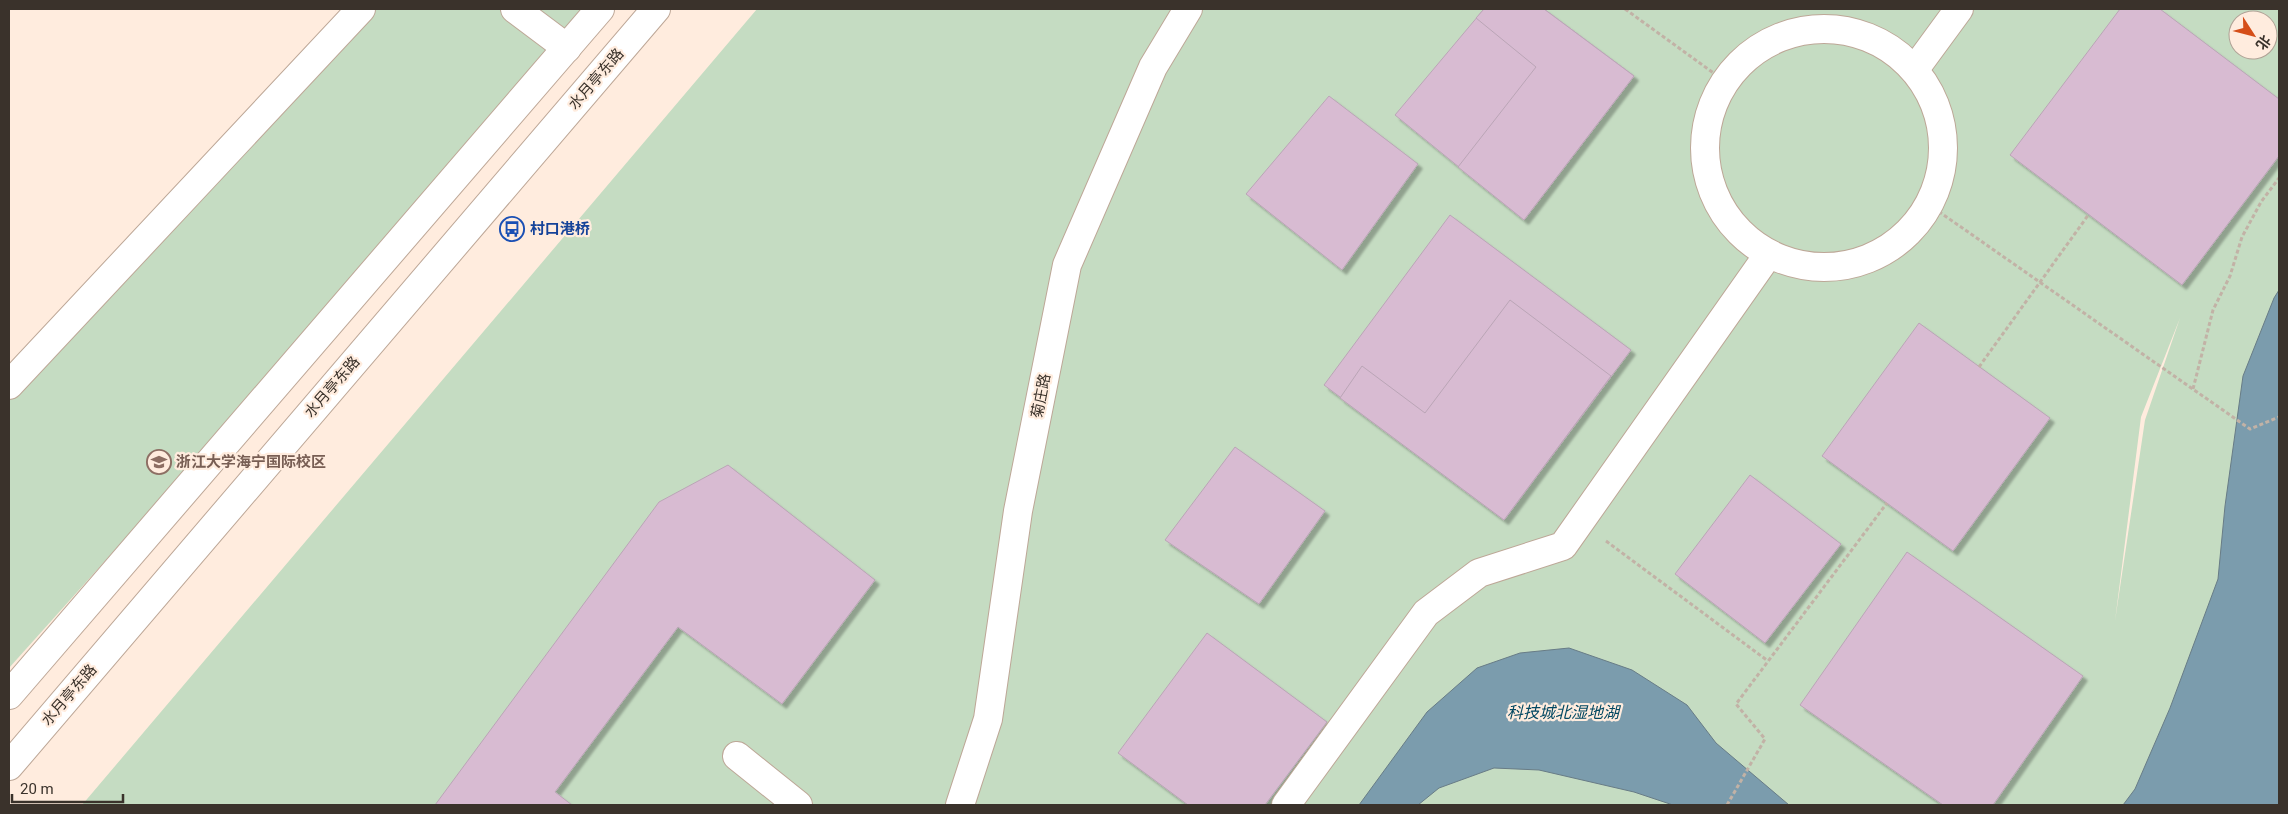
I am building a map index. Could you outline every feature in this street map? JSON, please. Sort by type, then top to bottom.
[{"type":"main road","points":[[9,385],[360,9]]},
{"type":"main road","points":[[515,9],[566,48]]},
{"type":"main road","points":[[9,696],[600,9]]},
{"type":"main road","name":"水月亭东路","points":[[9,766],[656,9]]},
{"type":"main road","name":"菊庄路","points":[[960,805],[988,719],[1018,510],[1067,266],[1153,68],[1188,9]]},
{"type":"main road","points":[[1915,69],[1959,9]]},
{"type":"main road","points":[[1805,29],[1845,29],[1884,43],[1915,69],[1936,103],[1944,143],[1939,183],[1920,220],[1892,246],[1857,263],[1819,268],[1768,255],[1748,241],[1723,212],[1708,177],[1704,139],[1714,101],[1734,68],[1766,43],[1805,29]]},
{"type":"main road","points":[[1286,805],[1426,613],[1480,573],[1563,546],[1768,255]]},
{"type":"main road","points":[[737,756],[798,805]]},
{"type":"path","points":[[1625,9],[1726,82]]},
{"type":"path","points":[[2193,389],[2214,310],[2230,276],[2242,237],[2261,202],[2279,178]]},
{"type":"path","points":[[1928,204],[2250,429],[2279,417]]},
{"type":"path","points":[[1979,367],[2089,214]]},
{"type":"path","points":[[1727,805],[1765,739],[1736,704],[1887,503]]},
{"type":"path","points":[[1580,522],[1768,661]]},
{"type":"green space","points":[[361,9],[600,9],[9,668],[9,385]]},
{"type":"green space","points":[[757,9],[2279,9],[2279,805],[82,805]],"holes":[[[2180,318],[2145,420],[2115,621],[2141,417]]]},
{"type":"water","points":[[2279,290],[2279,805],[2123,805],[2135,789],[2170,708],[2218,579],[2225,506],[2243,376],[2274,298]]},
{"type":"water","name":"科技城北湿地湖","points":[[1569,648],[1632,670],[1687,705],[1716,743],[1789,805],[1673,805],[1634,792],[1539,770],[1494,768],[1439,788],[1418,805],[1359,805],[1427,712],[1477,668],[1520,653]]},
{"type":"building","points":[[1484,9],[1544,9],[1634,76],[1524,220],[1395,115]]},
{"type":"building","points":[[1484,9],[1544,9],[1634,76],[1524,220],[1458,167],[1536,67],[1476,18]]},
{"type":"building","points":[[2120,9],[2160,9],[2279,99],[2279,156],[2182,285],[2010,155]]},
{"type":"building","points":[[1329,96],[1418,164],[1342,270],[1246,194]]},
{"type":"building","points":[[1450,215],[1631,350],[1504,520],[1324,385]]},
{"type":"building","points":[[1510,300],[1611,376],[1504,520],[1340,398],[1362,366],[1425,413]]},
{"type":"building","points":[[1919,323],[2050,418],[1953,551],[1822,456]]},
{"type":"building","points":[[1235,447],[1325,511],[1259,604],[1165,540]]},
{"type":"building","points":[[728,465],[875,580],[782,704],[678,627],[555,792],[572,805],[435,805],[659,502]]},
{"type":"building","points":[[1750,475],[1841,544],[1765,643],[1675,574]]},
{"type":"building","points":[[1907,552],[2083,676],[1993,805],[1943,805],[1800,705]]},
{"type":"building","points":[[1207,633],[1327,722],[1265,805],[1188,805],[1118,753]]},
{"type":"place","name":"村口港桥","points":[[512,229]]},
{"type":"place","name":"浙江大学海宁国际校区","points":[[159,462]]}]
